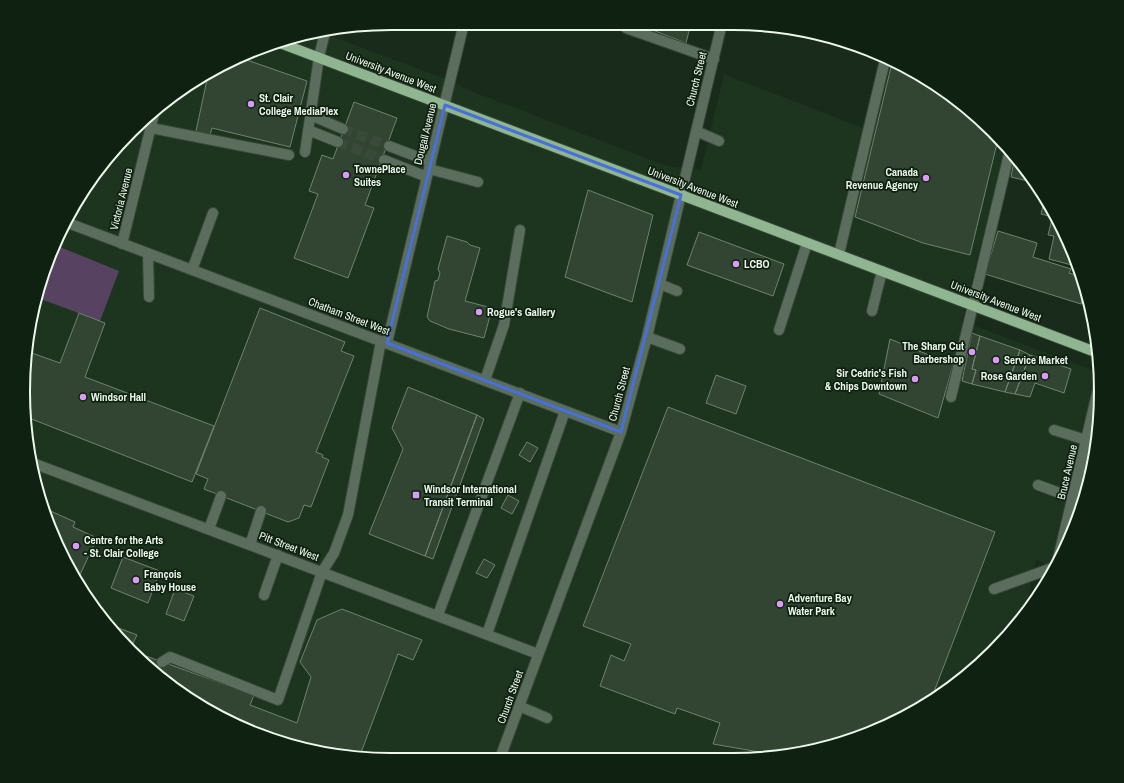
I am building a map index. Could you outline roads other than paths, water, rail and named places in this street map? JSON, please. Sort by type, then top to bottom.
[{"type":"main road","name":"University Avenue West","points":[[287,45],[1092,351]]},
{"type":"street","name":"Dougall Avenue","points":[[162,662],[170,657],[278,700],[322,572],[334,553],[348,515],[384,342],[429,169],[462,30]]},
{"type":"street","points":[[632,30],[714,59]]},
{"type":"street","name":"Church Street","points":[[502,753],[621,432],[648,337],[720,30]]},
{"type":"street","points":[[305,152],[319,57],[324,36]]},
{"type":"street","points":[[839,254],[884,64]]},
{"type":"street","points":[[310,115],[343,129]]},
{"type":"street","name":"Victoria Avenue","points":[[122,244],[153,120]]},
{"type":"street","points":[[151,128],[289,155]]},
{"type":"street","points":[[308,130],[338,142]]},
{"type":"street","points":[[696,131],[719,141]]},
{"type":"street","points":[[388,146],[429,169]]},
{"type":"street","points":[[951,397],[1008,158]]},
{"type":"street","points":[[384,160],[429,169],[478,182]]},
{"type":"street","points":[[192,270],[213,213]]},
{"type":"street","name":"Chatham Street West","points":[[71,224],[621,432]]},
{"type":"street","points":[[485,380],[504,324],[520,230]]},
{"type":"street","points":[[779,330],[807,243]]},
{"type":"street","points":[[148,253],[149,297]]},
{"type":"street","points":[[872,311],[882,270]]},
{"type":"street","points":[[660,284],[678,291]]},
{"type":"street","points":[[648,337],[680,348]]},
{"type":"street","points":[[438,615],[520,393]]},
{"type":"street","name":"Bruce Avenue","points":[[1065,532],[1093,409]]},
{"type":"street","points":[[487,634],[565,411]]},
{"type":"street","points":[[1054,430],[1086,440]]},
{"type":"street","name":"Pitt Street West","points":[[38,465],[538,654]]},
{"type":"street","points":[[1080,466],[1086,468]]},
{"type":"street","points":[[1077,481],[1082,483]]},
{"type":"street","points":[[1038,485],[1073,498]]},
{"type":"street","points":[[209,529],[221,496]]},
{"type":"street","points":[[250,545],[261,511]]},
{"type":"street","points":[[264,596],[278,555]]},
{"type":"street","points":[[994,588],[1047,570]]},
{"type":"street","points":[[519,706],[547,718]]},
{"type":"tunnel","points":[[343,129],[389,146]]},
{"type":"tunnel","points":[[338,142],[384,160]]},
{"type":"place","name":"St. Clair College MediaPlex","points":[[251,104]]},
{"type":"place","name":"TownePlace Suites","points":[[346,175]]},
{"type":"place","name":"Canada Revenue Agency","points":[[926,178]]},
{"type":"place","name":"LCBO","points":[[736,264]]},
{"type":"place","name":"Rogue's Gallery","points":[[479,312]]},
{"type":"place","name":"The Sharp Cut Barbershop","points":[[972,352]]},
{"type":"place","name":"Service Market","points":[[996,360]]},
{"type":"place","name":"Rose Garden","points":[[1045,376]]},
{"type":"place","name":"Sir Cedric's Fish & Chips Downtown","points":[[915,379]]},
{"type":"place","name":"Windsor Hall","points":[[83,397]]},
{"type":"place","name":"Windsor International Transit Terminal","points":[[416,495]]},
{"type":"place","name":"Centre for the Arts - St. Clair College","points":[[76,546]]},
{"type":"place","name":"François Baby House","points":[[136,580]]},
{"type":"place","name":"Adventure Bay Water Park","points":[[780,604]]}]
